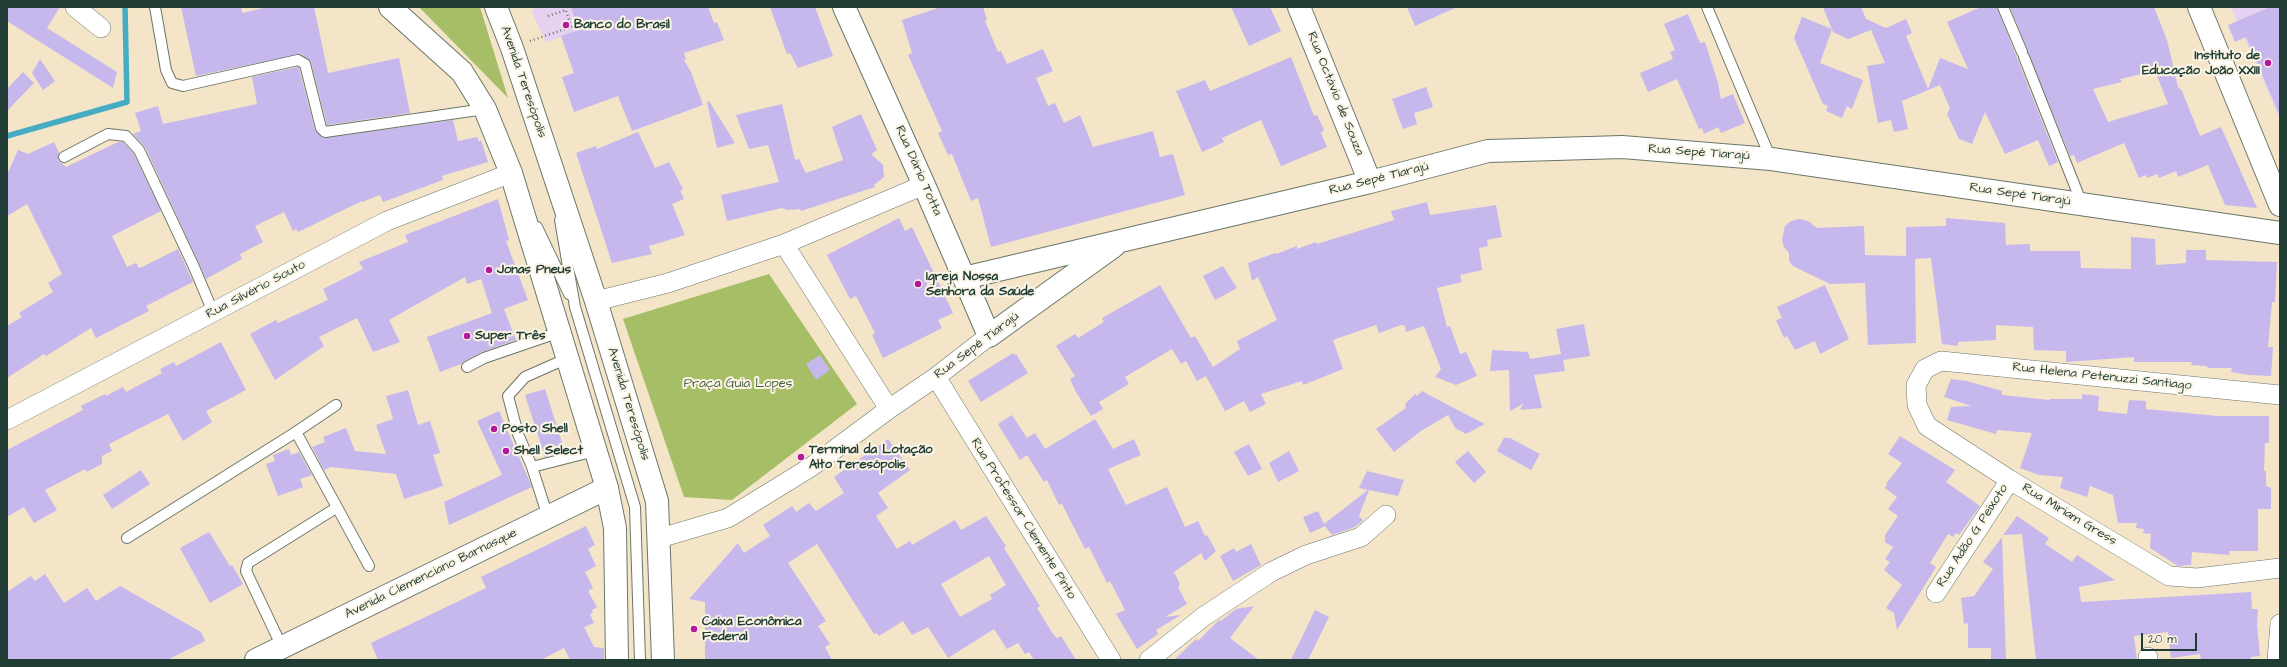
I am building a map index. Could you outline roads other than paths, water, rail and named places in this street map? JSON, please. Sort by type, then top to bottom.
[{"type":"street","points":[[75,7],[101,28]]},
{"type":"street","points":[[390,7],[462,72],[485,109],[511,173],[607,488],[615,528],[617,660]]},
{"type":"street","name":"Avenida Teresópolis","points":[[496,7],[512,48],[596,301],[657,501],[660,538],[663,660]]},
{"type":"street","name":"Rua Dário Totta","points":[[844,7],[924,185],[989,336]]},
{"type":"street","name":"Rua Octávio de Souza","points":[[1299,7],[1370,182]]},
{"type":"street","points":[[2199,7],[2280,206]]},
{"type":"street","name":"Rua Sepé Tiarajú","points":[[964,278],[1123,239],[1370,182],[1488,151],[1622,147],[1771,159],[2280,233]]},
{"type":"street","name":"Rua Silvério Souto","points":[[7,420],[388,221],[511,173]]},
{"type":"street","points":[[596,301],[668,283],[784,244],[924,185]]},
{"type":"street","name":"Rua Sepé Tiarajú","points":[[888,409],[936,378],[989,336],[1123,239]]},
{"type":"street","points":[[660,538],[728,518],[811,467],[888,409],[784,244]]},
{"type":"street","name":"Rua Helena Petenuzzi Santiago","points":[[1925,369],[1941,361],[2280,395]]},
{"type":"street","name":"Rua Miriam Gress","points":[[1925,369],[1916,385],[1917,405],[1927,426],[2010,480],[2169,576],[2197,578],[2280,568]]},
{"type":"street","name":"Rua Professor Clemente Pinto","points":[[936,378],[1111,660]]},
{"type":"street","name":"Rua Adão G Peixoto","points":[[1936,593],[2010,480]]},
{"type":"street","name":"Avenida Clemenciano Barnasque","points":[[256,660],[607,488]]},
{"type":"street","points":[[1149,660],[1203,617],[1271,572],[1306,555],[1361,537],[1386,515]]},
{"type":"street","points":[[2278,660],[2280,624]]},
{"type":"lane","points":[[155,7],[166,70],[172,83],[183,86],[298,60],[305,64],[321,128],[325,132],[485,109]]},
{"type":"lane","points":[[1707,7],[1771,159]]},
{"type":"lane","points":[[2003,7],[2082,204]]},
{"type":"lane","points":[[64,157],[108,134],[126,136],[140,150],[213,312]]},
{"type":"lane","name":"Avenida Teresópolis","points":[[548,157],[575,307]]},
{"type":"lane","points":[[511,173],[575,307],[635,507],[640,660]]},
{"type":"lane","points":[[466,367],[484,358],[560,332]]},
{"type":"lane","points":[[548,517],[532,467],[518,434],[508,396],[525,376],[568,358]]},
{"type":"lane","points":[[128,538],[336,405]]},
{"type":"lane","points":[[296,432],[336,508],[369,566]]},
{"type":"lane","points":[[532,467],[596,451]]},
{"type":"lane","points":[[282,647],[246,571],[248,563],[336,508]]},
{"type":"waterway","points":[[7,136],[127,102],[125,7]]},
{"type":"place","name":"Banco do Brasil","points":[[566,25]]},
{"type":"place","name":"Instituto de Educação João XXIII","points":[[2268,63]]},
{"type":"place","name":"Jonas Pneus","points":[[489,270]]},
{"type":"place","name":"Igreja Nossa Senhora da Saúde","points":[[918,284]]},
{"type":"place","name":"Super Três","points":[[467,336]]},
{"type":"place","name":"Posto Shell","points":[[494,429]]},
{"type":"place","name":"Shell Select","points":[[506,451]]},
{"type":"place","name":"Terminal da Lotação Alto Teresópolis","points":[[801,457]]},
{"type":"place","name":"Caixa Econômica Federal","points":[[694,629]]},
{"type":"park label","name":"Praça Guia Lopes","points":[[738,384]]}]
